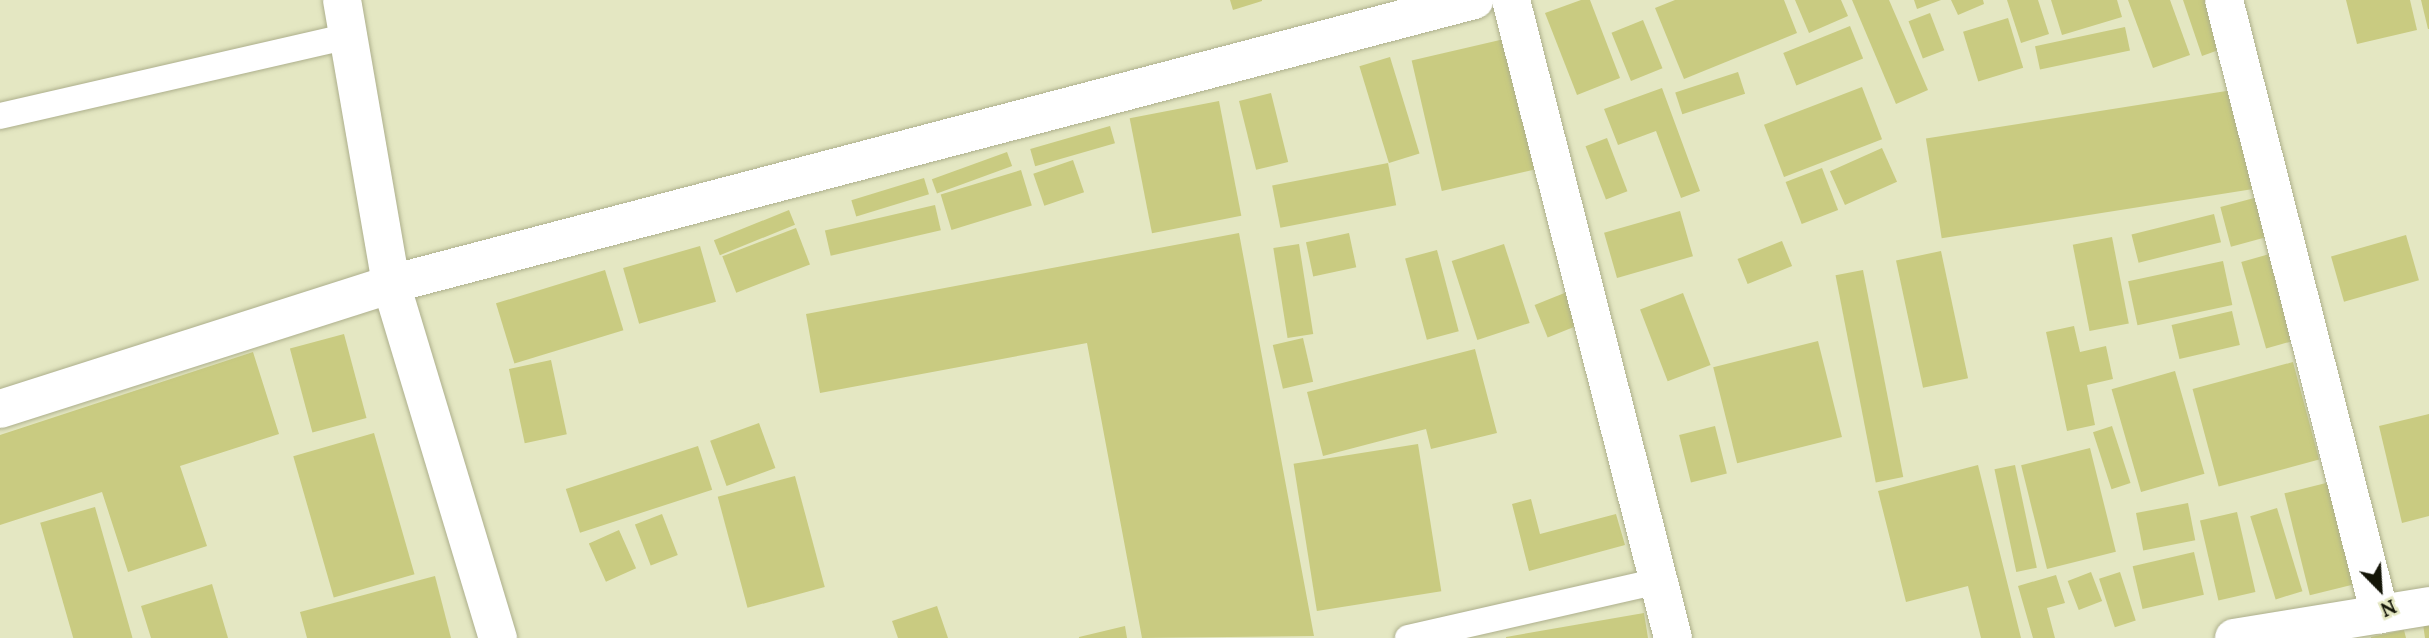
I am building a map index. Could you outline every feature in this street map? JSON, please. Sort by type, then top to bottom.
[{"type":"street","points":[[0,409],[391,284],[1474,0]]},
{"type":"street","points":[[1511,0],[1673,638]]},
{"type":"street","points":[[2224,0],[2381,615]]},
{"type":"street","points":[[345,18],[391,284],[498,638]]},
{"type":"street","points":[[2234,638],[2429,606]]},
{"type":"lane","points":[[0,116],[345,18]]},
{"type":"lane","points":[[1408,638],[1659,582]]},
{"type":"building","points":[[1230,0],[1262,0],[1262,1],[1233,10]]},
{"type":"building","points":[[1581,0],[1590,0],[1620,78],[1577,95],[1545,13]]},
{"type":"building","points":[[1675,0],[1784,0],[1797,33],[1684,79],[1655,8]]},
{"type":"building","points":[[1795,0],[1841,0],[1848,16],[1809,33]]},
{"type":"building","points":[[1852,0],[1889,0],[1928,90],[1896,104]]},
{"type":"building","points":[[1914,0],[1941,0],[1917,9]]},
{"type":"building","points":[[1951,0],[1983,0],[1984,4],[1958,15]]},
{"type":"building","points":[[2007,0],[2038,0],[2049,34],[2021,43]]},
{"type":"building","points":[[2051,0],[2117,0],[2122,17],[2062,35]]},
{"type":"building","points":[[2128,0],[2170,0],[2190,55],[2153,68]]},
{"type":"building","points":[[2183,0],[2211,0],[2227,47],[2202,56]]},
{"type":"building","points":[[2346,0],[2410,0],[2417,30],[2357,44]]},
{"type":"building","points":[[2421,0],[2429,0],[2429,29],[2428,29]]},
{"type":"building","points":[[1930,13],[1944,50],[1923,59],[1909,21]]},
{"type":"building","points":[[2008,18],[2023,68],[1978,81],[1963,32]]},
{"type":"building","points":[[1643,20],[1662,68],[1631,81],[1611,33]]},
{"type":"building","points":[[1850,26],[1863,58],[1796,85],[1783,53]]},
{"type":"building","points":[[2125,27],[2130,50],[2040,70],[2035,46]]},
{"type":"building","points":[[1513,37],[1543,168],[1442,191],[1412,60]]},
{"type":"building","points":[[1390,57],[1420,154],[1389,163],[1359,66]]},
{"type":"building","points":[[1738,72],[1745,94],[1682,114],[1675,92]]},
{"type":"building","points":[[1862,87],[1882,139],[1784,177],[1764,125]]},
{"type":"building","points":[[1662,88],[1700,191],[1681,198],[1656,131],[1618,145],[1604,109]]},
{"type":"building","points":[[2239,89],[2255,189],[1942,238],[1926,139]]},
{"type":"building","points":[[1271,93],[1288,162],[1256,170],[1239,101]]},
{"type":"building","points":[[1219,101],[1241,216],[1152,233],[1130,118]]},
{"type":"building","points":[[1110,126],[1115,143],[1035,166],[1030,149]]},
{"type":"building","points":[[1607,138],[1627,191],[1606,199],[1586,146]]},
{"type":"building","points":[[1882,148],[1897,182],[1845,205],[1830,171]]},
{"type":"building","points":[[1007,152],[1012,166],[937,193],[932,179]]},
{"type":"building","points":[[1073,160],[1084,192],[1044,206],[1033,174]]},
{"type":"building","points":[[1388,163],[1396,205],[1280,228],[1272,186]]},
{"type":"building","points":[[1822,168],[1838,210],[1802,224],[1786,182]]},
{"type":"building","points":[[1021,170],[1032,205],[951,230],[941,195]]},
{"type":"building","points":[[924,178],[929,194],[856,216],[851,200]]},
{"type":"building","points":[[2258,197],[2269,237],[2231,247],[2220,207]]},
{"type":"building","points":[[935,205],[941,230],[831,256],[825,230]]},
{"type":"building","points":[[789,210],[795,225],[720,255],[714,240]]},
{"type":"building","points":[[1680,211],[1693,256],[1617,278],[1604,233]]},
{"type":"building","points":[[2214,214],[2221,242],[2139,263],[2132,235]]},
{"type":"building","points":[[796,228],[810,264],[736,293],[722,256]]},
{"type":"building","points":[[1239,233],[1314,636],[1142,638],[1087,343],[820,393],[806,314]]},
{"type":"building","points":[[1349,233],[1356,267],[1313,276],[1306,242]]},
{"type":"building","points":[[2406,235],[2419,280],[2344,302],[2331,256]]},
{"type":"building","points":[[2112,237],[2129,323],[2090,331],[2073,245]]},
{"type":"building","points":[[1782,241],[1792,266],[1748,284],[1737,259]]},
{"type":"building","points":[[1299,244],[1313,334],[1288,338],[1273,248]]},
{"type":"building","points":[[1504,244],[1530,323],[1477,340],[1452,261]]},
{"type":"building","points":[[700,246],[716,302],[639,324],[623,268]]},
{"type":"building","points":[[1437,250],[1459,331],[1427,340],[1405,259]]},
{"type":"building","points":[[1941,251],[1968,378],[1923,388],[1896,261]]},
{"type":"building","points":[[2273,253],[2298,340],[2266,349],[2241,262]]},
{"type":"building","points":[[2223,261],[2232,305],[2137,325],[2128,281]]},
{"type":"building","points":[[605,270],[623,330],[514,364],[496,303]]},
{"type":"building","points":[[1863,270],[1903,477],[1876,482],[1836,275]]},
{"type":"building","points":[[1567,292],[1580,324],[1548,338],[1535,305]]},
{"type":"building","points":[[1683,293],[1711,365],[1668,381],[1640,309]]},
{"type":"building","points":[[2232,311],[2240,345],[2179,359],[2172,325]]},
{"type":"building","points":[[2074,326],[2080,352],[2106,346],[2113,379],[2087,385],[2095,425],[2067,431],[2046,332]]},
{"type":"building","points":[[344,334],[367,418],[312,433],[290,348]]},
{"type":"building","points":[[1303,338],[1313,382],[1283,389],[1273,345]]},
{"type":"building","points":[[1818,341],[1842,437],[1737,463],[1713,367]]},
{"type":"building","points":[[1475,349],[1497,433],[1431,449],[1426,429],[1323,456],[1307,392]]},
{"type":"building","points":[[253,352],[279,434],[180,466],[207,546],[128,572],[102,492],[0,525],[0,435]]},
{"type":"building","points":[[551,360],[567,434],[525,443],[509,369]]},
{"type":"building","points":[[2293,362],[2319,460],[2219,486],[2193,389]]},
{"type":"building","points":[[2175,371],[2204,474],[2141,492],[2112,389]]},
{"type":"building","points":[[2429,414],[2429,516],[2402,523],[2379,426]]},
{"type":"building","points":[[759,423],[775,468],[727,486],[710,441]]},
{"type":"building","points":[[1715,426],[1727,474],[1691,482],[1679,435]]},
{"type":"building","points":[[2112,426],[2131,483],[2112,489],[2093,432]]},
{"type":"building","points":[[374,433],[415,574],[334,597],[293,456]]},
{"type":"building","points":[[1418,444],[1441,591],[1317,611],[1294,464]]},
{"type":"building","points":[[698,446],[712,490],[580,533],[566,489]]},
{"type":"building","points":[[2090,448],[2116,552],[2047,569],[2021,465]]},
{"type":"building","points":[[1978,465],[2021,638],[1981,638],[1968,586],[1906,602],[1878,491]]},
{"type":"building","points":[[2015,465],[2037,568],[2016,572],[1994,469]]},
{"type":"building","points":[[795,476],[825,587],[747,608],[718,497]]},
{"type":"building","points":[[2330,482],[2355,584],[2310,595],[2284,493]]},
{"type":"building","points":[[1531,499],[1540,534],[1616,514],[1625,545],[1529,571],[1512,504]]},
{"type":"building","points":[[2188,503],[2195,540],[2143,550],[2136,513]]},
{"type":"building","points":[[95,507],[132,638],[73,638],[40,523]]},
{"type":"building","points":[[2277,508],[2302,591],[2276,599],[2250,516]]},
{"type":"building","points":[[2237,512],[2255,592],[2218,600],[2200,521]]},
{"type":"building","points":[[662,514],[678,555],[651,565],[635,524]]},
{"type":"building","points":[[619,530],[636,568],[606,582],[589,543]]},
{"type":"building","points":[[2194,552],[2204,595],[2143,609],[2133,566]]},
{"type":"building","points":[[2091,572],[2102,601],[2079,610],[2068,581]]},
{"type":"building","points":[[2120,572],[2136,621],[2115,627],[2099,579]]},
{"type":"building","points":[[2056,575],[2065,603],[2047,608],[2055,638],[2033,638],[2018,586]]},
{"type":"building","points":[[435,576],[451,638],[307,638],[300,612]]},
{"type":"building","points":[[212,584],[228,638],[151,638],[141,606]]},
{"type":"building","points":[[937,606],[948,638],[898,638],[892,621]]},
{"type":"building","points":[[1644,613],[1648,638],[1506,638],[1506,637]]},
{"type":"building","points":[[2429,623],[2429,638],[2425,638],[2423,624]]},
{"type":"building","points":[[1125,626],[1127,638],[1079,638],[1079,637]]},
{"type":"building","points":[[2404,630],[2406,638],[2371,638],[2371,637]]}]
